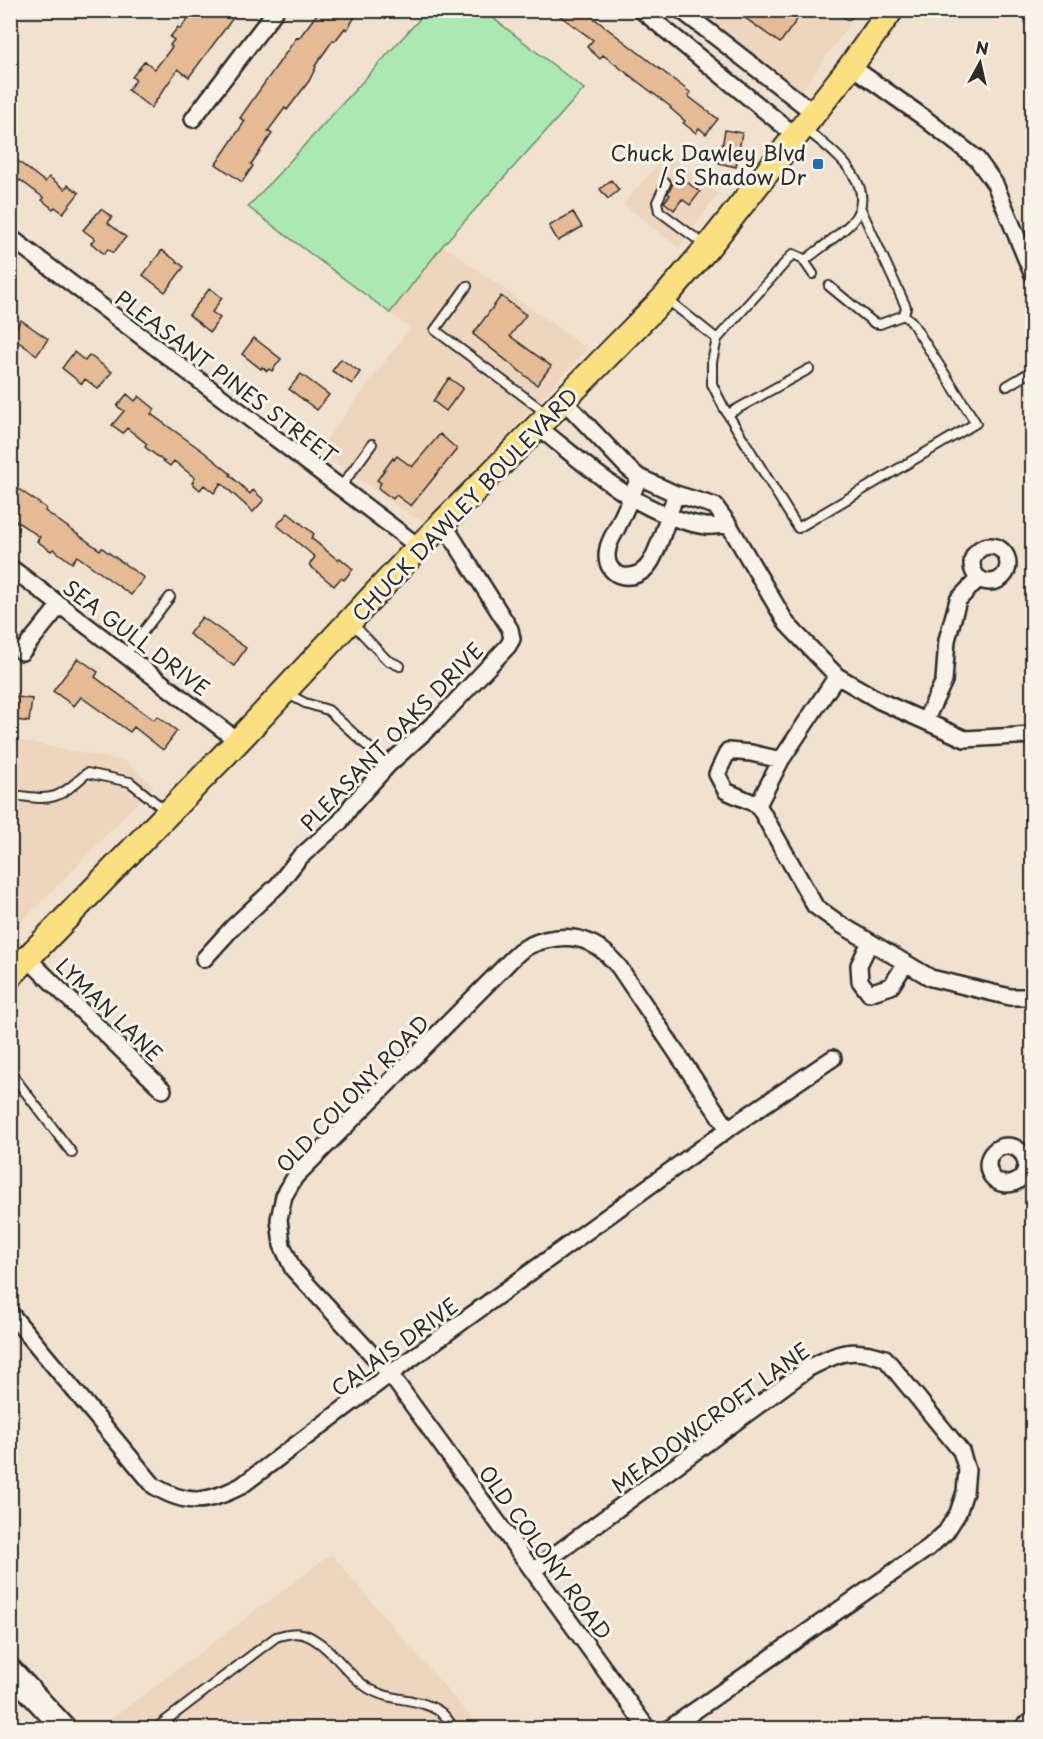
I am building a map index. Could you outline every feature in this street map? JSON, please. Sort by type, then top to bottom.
[{"type":"main road","name":"CHUCK DAWLEY BOULEVARD","points":[[10,976],[238,741],[419,547],[665,297],[708,247],[851,66],[891,10]]},
{"type":"street","points":[[193,119],[276,10]]},
{"type":"street","points":[[641,10],[749,98],[804,125]]},
{"type":"street","points":[[681,10],[767,77],[804,125]]},
{"type":"street","points":[[851,66],[924,117],[977,159],[995,184],[1032,273]]},
{"type":"street","points":[[749,98],[767,77]]},
{"type":"street","name":"PLEASANT PINES STREET","points":[[10,237],[419,547]]},
{"type":"street","points":[[550,415],[639,477],[676,494],[715,506],[729,525],[787,624],[837,675],[880,701],[965,739],[1032,735]]},
{"type":"street","points":[[550,415],[631,498],[650,509],[707,527],[729,525]]},
{"type":"street","points":[[639,477],[608,548],[607,562],[612,571],[620,575],[631,578],[643,572],[652,561],[676,494]]},
{"type":"street","name":"PLEASANT OAKS DRIVE","points":[[204,959],[233,927],[278,885],[299,858],[340,822],[388,765],[439,719],[512,639],[510,629],[443,523]]},
{"type":"street","name":"SEA GULL DRIVE","points":[[10,567],[238,741]]},
{"type":"street","points":[[925,721],[944,681],[947,640],[958,600],[978,579]]},
{"type":"street","points":[[22,652],[60,605]]},
{"type":"street","points":[[758,805],[781,760],[837,675]]},
{"type":"street","points":[[781,760],[751,753],[728,752],[717,774],[726,791],[758,805],[815,906],[840,924],[931,978],[1010,997],[1032,997]]},
{"type":"street","name":"OLD COLONY ROAD","points":[[647,1728],[390,1374],[293,1269],[282,1245],[279,1219],[284,1196],[295,1177],[522,950],[542,940],[567,938],[588,941],[606,952],[619,967],[728,1129]]},
{"type":"street","points":[[870,942],[859,965],[860,981],[869,993],[891,986],[906,963]]},
{"type":"street","name":"LYMAN LANE","points":[[27,958],[163,1090]]},
{"type":"street","name":"CALAIS DRIVE","points":[[10,1313],[154,1486],[172,1497],[194,1500],[218,1498],[241,1486],[390,1374],[728,1129],[833,1058]]},
{"type":"street","name":"MEADOWCROFT LANE","points":[[534,1570],[809,1368],[846,1351],[867,1352],[885,1358],[961,1451],[967,1470],[965,1492],[958,1513],[946,1532],[928,1548],[670,1728]]},
{"type":"street","points":[[10,1670],[64,1728]]},
{"type":"street","points":[[1027,1728],[1032,1725]]},
{"type":"lane","points":[[804,125],[848,167],[858,182],[862,197],[860,207],[851,222],[804,261]]},
{"type":"lane","points":[[666,183],[657,202],[658,211],[708,247]]},
{"type":"lane","points":[[860,207],[906,307],[904,315]]},
{"type":"lane","points":[[813,274],[798,255],[793,254],[717,339],[712,362],[712,384],[798,528],[976,423],[911,321],[904,315]]},
{"type":"lane","points":[[467,286],[435,330],[550,415]]},
{"type":"lane","points":[[829,286],[874,323],[880,324],[904,315]]},
{"type":"lane","points":[[665,297],[717,339]]},
{"type":"lane","points":[[728,414],[809,369]]},
{"type":"lane","points":[[1007,386],[1032,371]]},
{"type":"lane","points":[[340,488],[372,444]]},
{"type":"lane","points":[[126,654],[170,597]]},
{"type":"lane","points":[[350,621],[387,660],[400,666]]},
{"type":"lane","points":[[284,691],[295,699],[328,710],[388,765]]},
{"type":"lane","points":[[10,795],[47,800],[64,793],[87,773],[130,782],[168,813]]},
{"type":"lane","points":[[10,1072],[72,1154]]},
{"type":"lane","points":[[156,1728],[276,1638],[295,1633],[312,1638],[321,1644],[367,1687],[403,1701],[423,1704],[441,1711],[451,1725]]},
{"type":"shaded area","points":[[689,11],[859,11],[798,96]]},
{"type":"shaded area","points":[[667,154],[718,194],[679,248],[623,204]]},
{"type":"shaded area","points":[[443,245],[587,349],[434,516],[423,520],[414,518],[318,450],[410,328],[390,313]]},
{"type":"shaded area","points":[[11,739],[125,761],[154,786],[11,933]]},
{"type":"shaded area","points":[[331,1554],[480,1728],[99,1728]]},
{"type":"green space","points":[[427,11],[484,11],[584,89],[443,245],[390,313],[248,207]]},
{"type":"building","points":[[194,10],[239,10],[189,77],[178,69],[151,108],[128,90],[136,80],[132,77],[145,61],[155,69],[172,47],[170,45],[174,40],[170,37],[178,27],[180,29]]},
{"type":"building","points":[[320,10],[359,10],[347,30],[345,28],[335,41],[333,40],[315,66],[309,81],[268,131],[272,134],[251,164],[253,166],[242,182],[216,164],[245,121],[240,118],[297,37],[299,38]]},
{"type":"building","points":[[552,10],[583,10],[691,93],[688,96],[718,119],[706,134],[699,128],[696,133],[683,123],[685,121],[671,107],[603,55],[600,59],[587,47],[593,40]]},
{"type":"building","points":[[734,10],[804,10],[780,43]]},
{"type":"building","points":[[725,130],[742,133],[736,167],[719,163]]},
{"type":"building","points":[[10,155],[45,182],[49,177],[65,189],[68,185],[79,193],[63,213],[55,207],[53,209],[42,200],[44,198],[20,180],[17,183],[10,178]]},
{"type":"building","points":[[683,179],[700,192],[690,205],[682,199],[674,210],[664,202],[670,195],[668,193],[675,180],[680,184]]},
{"type":"building","points":[[611,180],[619,190],[608,199],[600,189]]},
{"type":"building","points":[[101,209],[112,217],[108,223],[126,237],[113,253],[108,249],[104,254],[91,243],[95,239],[83,230]]},
{"type":"building","points":[[573,212],[582,227],[558,241],[549,226]]},
{"type":"building","points":[[162,250],[184,267],[165,292],[143,275]]},
{"type":"building","points":[[210,288],[222,298],[212,312],[220,318],[210,332],[189,315]]},
{"type":"building","points":[[501,296],[526,315],[510,336],[551,366],[537,385],[473,334]]},
{"type":"building","points":[[21,320],[48,339],[37,355],[10,336]]},
{"type":"building","points":[[254,338],[281,359],[272,371],[269,369],[267,371],[262,367],[261,369],[242,354]]},
{"type":"building","points":[[74,352],[85,361],[89,355],[112,372],[98,389],[85,379],[82,384],[62,368]]},
{"type":"building","points":[[341,359],[360,372],[352,384],[332,371]]},
{"type":"building","points":[[301,374],[329,395],[317,410],[289,389]]},
{"type":"building","points":[[449,378],[463,388],[446,411],[433,401]]},
{"type":"building","points":[[127,394],[135,401],[139,396],[155,409],[151,414],[204,452],[231,474],[250,494],[253,490],[264,500],[253,512],[221,483],[214,493],[204,485],[200,490],[192,483],[195,478],[174,461],[170,466],[145,447],[147,444],[127,428],[123,433],[112,425],[124,411],[117,406]]},
{"type":"building","points":[[440,434],[457,449],[411,506],[396,495],[393,499],[378,488],[381,483],[377,480],[393,458],[394,460],[397,456],[412,467]]},
{"type":"building","points":[[10,483],[100,550],[102,548],[144,578],[131,595],[77,556],[72,563],[53,549],[51,551],[37,541],[40,537],[10,517]]},
{"type":"building","points":[[288,513],[314,534],[311,538],[353,569],[344,580],[341,578],[334,586],[309,565],[315,557],[277,525]]},
{"type":"building","points":[[202,617],[246,648],[234,666],[189,634]]},
{"type":"building","points":[[78,658],[98,672],[95,677],[154,720],[157,716],[177,731],[163,750],[134,727],[130,732],[81,697],[74,706],[53,691]]},
{"type":"building","points":[[10,696],[32,699],[29,722],[10,719]]},
{"type":"place","name":"Chuck Dawley Blvd / S Shadow Dr","points":[[818,164]]}]
